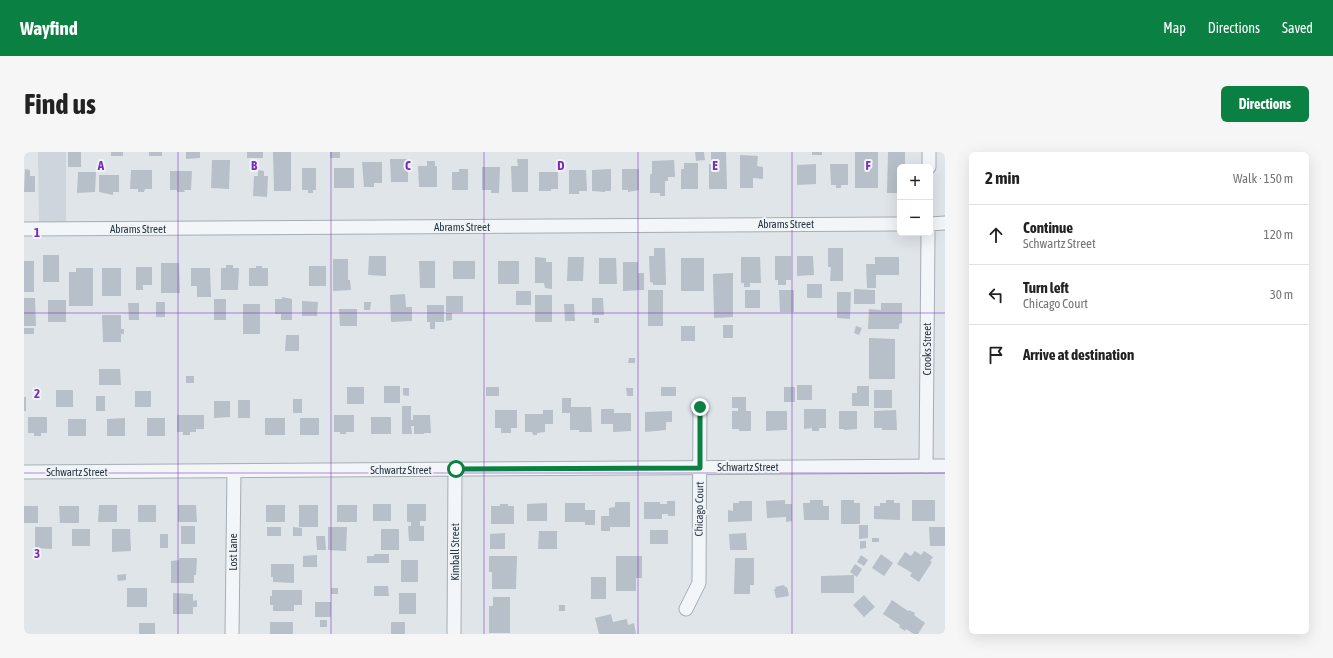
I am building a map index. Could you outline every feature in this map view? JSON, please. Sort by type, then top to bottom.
[{"type":"street","points":[[929,152],[929,164]]},
{"type":"street","points":[[933,224],[945,223]]},
{"type":"street","name":"Abrams Street","points":[[24,229],[897,224]]},
{"type":"street","name":"Crooks Street","points":[[926,466],[928,236]]},
{"type":"street","name":"Chicago Court","points":[[686,609],[698,583],[700,407]]},
{"type":"street","name":"Schwartz Street","points":[[24,472],[945,466]]},
{"type":"street","name":"Kimball Street","points":[[454,634],[456,469]]},
{"type":"street","name":"Lost Lane","points":[[232,634],[234,471]]},
{"type":"shaded area","points":[[38,152],[66,152],[66,229],[39,229]]},
{"type":"building","points":[[68,152],[81,152],[81,167],[68,167]]},
{"type":"building","points":[[111,152],[123,152],[123,156],[111,156]]},
{"type":"building","points":[[149,152],[162,152],[162,156],[149,156]]},
{"type":"building","points":[[186,152],[200,152],[200,158],[186,159]]},
{"type":"building","points":[[247,152],[263,152],[263,158],[247,158]]},
{"type":"building","points":[[273,152],[291,152],[291,191],[274,191]]},
{"type":"building","points":[[330,152],[340,152],[340,158],[330,158]]},
{"type":"building","points":[[695,152],[704,152],[705,160],[696,161]]},
{"type":"building","points":[[711,152],[726,152],[727,189],[709,189],[709,164],[711,164]]},
{"type":"building","points":[[812,152],[822,152],[822,155],[812,155]]},
{"type":"building","points":[[855,152],[878,152],[878,188],[855,188]]},
{"type":"building","points":[[888,152],[905,152],[905,164],[897,164],[897,193],[887,193]]},
{"type":"building","points":[[740,155],[758,156],[757,166],[763,167],[763,179],[753,178],[753,188],[740,188]]},
{"type":"building","points":[[390,159],[408,159],[408,182],[391,182]]},
{"type":"building","points":[[517,159],[528,159],[528,192],[512,192],[511,166],[518,166]]},
{"type":"building","points":[[212,160],[230,160],[229,189],[211,188]]},
{"type":"building","points":[[674,160],[675,177],[668,177],[668,181],[665,181],[665,196],[660,196],[660,193],[650,193],[652,161]]},
{"type":"building","points":[[427,161],[435,161],[435,166],[437,166],[437,187],[419,187],[418,166],[427,166]]},
{"type":"building","points":[[362,162],[382,162],[382,183],[374,183],[374,187],[364,187]]},
{"type":"building","points":[[684,163],[698,163],[698,189],[681,189],[681,169],[684,169]]},
{"type":"building","points":[[816,164],[816,184],[797,185],[797,165]]},
{"type":"building","points":[[830,164],[848,164],[848,185],[841,185],[841,188],[836,188],[836,185],[831,185]]},
{"type":"building","points":[[482,167],[500,167],[499,193],[491,193],[491,190],[482,190]]},
{"type":"building","points":[[302,168],[316,168],[316,190],[313,190],[313,193],[308,193],[308,190],[302,190]]},
{"type":"building","points":[[334,168],[354,168],[354,188],[334,188]]},
{"type":"building","points":[[25,169],[30,170],[30,176],[35,176],[35,192],[24,192]]},
{"type":"building","points":[[459,169],[468,169],[468,190],[452,190],[452,172],[459,172]]},
{"type":"building","points":[[611,169],[611,191],[592,191],[592,170]]},
{"type":"building","points":[[622,169],[639,169],[639,190],[628,192],[628,190],[622,190]]},
{"type":"building","points":[[131,170],[152,170],[152,189],[145,189],[144,192],[138,192],[138,189],[130,189]]},
{"type":"building","points":[[258,170],[264,171],[264,176],[268,176],[267,197],[253,196],[254,176],[258,176]]},
{"type":"building","points":[[569,170],[586,170],[587,191],[579,191],[579,194],[569,194]]},
{"type":"building","points":[[170,171],[192,171],[191,190],[177,192],[177,190],[170,190]]},
{"type":"building","points":[[78,172],[96,172],[95,192],[77,193]]},
{"type":"building","points":[[539,172],[558,172],[558,189],[551,189],[551,191],[539,191]]},
{"type":"building","points":[[99,175],[119,175],[119,192],[113,192],[113,195],[99,192]]},
{"type":"building","points":[[654,248],[665,248],[666,285],[653,285],[653,283],[650,282],[649,256],[654,256]]},
{"type":"building","points":[[828,248],[843,248],[843,281],[830,281],[831,267],[828,267]]},
{"type":"building","points":[[43,255],[59,255],[59,282],[43,282]]},
{"type":"building","points":[[369,256],[386,256],[386,276],[368,275]]},
{"type":"building","points":[[775,256],[791,256],[791,280],[786,280],[786,285],[778,285],[778,280],[775,280]]},
{"type":"building","points":[[797,256],[813,256],[814,275],[797,276]]},
{"type":"building","points":[[535,257],[546,258],[546,262],[552,262],[552,289],[545,288],[544,283],[535,283]]},
{"type":"building","points":[[568,257],[584,257],[583,281],[567,281]]},
{"type":"building","points":[[741,257],[760,257],[761,283],[750,283],[750,287],[744,287],[744,283],[741,283]]},
{"type":"building","points":[[875,257],[899,257],[899,275],[876,275],[876,288],[867,288],[866,264],[875,264]]},
{"type":"building","points":[[599,258],[616,258],[617,284],[599,284]]},
{"type":"building","points":[[681,258],[704,258],[704,291],[681,291]]},
{"type":"building","points":[[333,259],[348,259],[348,280],[350,280],[351,290],[333,291]]},
{"type":"building","points":[[24,261],[34,261],[34,292],[24,292]]},
{"type":"building","points":[[419,261],[435,261],[435,288],[420,288]]},
{"type":"building","points":[[453,261],[475,261],[475,279],[453,279]]},
{"type":"building","points":[[498,261],[519,261],[519,284],[498,284]]},
{"type":"building","points":[[623,262],[638,262],[638,273],[644,273],[644,290],[623,291]]},
{"type":"building","points":[[161,263],[179,263],[180,293],[161,293]]},
{"type":"building","points":[[226,265],[233,265],[233,268],[239,268],[238,290],[221,290],[221,268],[226,268]]},
{"type":"building","points":[[256,266],[268,268],[268,286],[249,286],[249,268],[256,268]]},
{"type":"building","points":[[309,266],[326,266],[326,286],[309,286]]},
{"type":"building","points":[[136,267],[152,267],[152,285],[143,285],[143,290],[136,290]]},
{"type":"building","points":[[76,268],[93,268],[93,306],[69,306],[69,272],[76,272]]},
{"type":"building","points":[[102,268],[121,268],[121,296],[102,296]]},
{"type":"building","points":[[191,268],[210,268],[211,297],[197,297],[197,286],[191,286]]},
{"type":"building","points":[[733,273],[733,317],[714,318],[713,274]]},
{"type":"building","points":[[807,284],[822,284],[822,298],[807,298]]},
{"type":"building","points":[[854,289],[875,290],[875,304],[854,304]]},
{"type":"building","points":[[648,290],[663,290],[663,326],[648,326]]},
{"type":"building","points":[[745,290],[760,290],[760,308],[745,308]]},
{"type":"building","points":[[779,290],[794,290],[794,312],[780,312]]},
{"type":"building","points":[[516,291],[531,291],[531,305],[516,305]]},
{"type":"building","points":[[837,292],[851,292],[850,319],[837,318]]},
{"type":"building","points":[[405,294],[406,307],[412,307],[412,321],[391,322],[390,295]]},
{"type":"building","points":[[535,295],[552,295],[552,322],[535,322]]},
{"type":"building","points":[[446,296],[463,296],[463,312],[446,312]]},
{"type":"building","points":[[282,297],[292,299],[292,320],[281,320],[281,314],[275,314],[275,299],[282,299]]},
{"type":"building","points":[[24,298],[35,298],[36,326],[24,326]]},
{"type":"building","points":[[592,298],[603,298],[604,315],[592,315]]},
{"type":"building","points":[[214,299],[226,299],[226,320],[214,320]]},
{"type":"building","points":[[48,300],[66,300],[66,322],[48,322]]},
{"type":"building","points":[[302,301],[318,302],[317,316],[302,316]]},
{"type":"building","points":[[156,302],[165,302],[165,317],[156,317]]},
{"type":"building","points":[[364,302],[371,302],[370,310],[364,310]]},
{"type":"building","points":[[128,303],[139,303],[139,320],[129,320]]},
{"type":"building","points":[[881,303],[902,303],[902,323],[899,324],[899,329],[868,329],[869,309],[881,310]]},
{"type":"building","points":[[243,304],[260,304],[260,334],[243,334]]},
{"type":"building","points":[[564,304],[574,304],[575,321],[565,321]]},
{"type":"building","points":[[427,305],[444,305],[444,322],[427,322]]},
{"type":"building","points":[[339,309],[357,309],[357,326],[340,326]]},
{"type":"building","points":[[446,313],[452,313],[452,320],[446,321]]},
{"type":"building","points":[[102,315],[121,315],[121,329],[124,329],[124,334],[121,334],[121,342],[103,342]]},
{"type":"building","points":[[594,318],[599,318],[599,323],[594,323]]},
{"type":"building","points":[[430,322],[435,322],[435,329],[430,329]]},
{"type":"building","points":[[723,325],[733,325],[733,338],[723,338]]},
{"type":"building","points":[[681,326],[695,326],[695,341],[681,341]]},
{"type":"building","points":[[856,326],[862,328],[859,335],[854,333]]},
{"type":"building","points":[[24,328],[34,328],[34,334],[24,334]]},
{"type":"building","points":[[286,335],[299,335],[299,351],[285,351]]},
{"type":"building","points":[[869,338],[895,339],[895,379],[869,379]]},
{"type":"building","points":[[629,358],[635,358],[635,363],[628,363]]},
{"type":"building","points":[[99,369],[120,369],[121,385],[99,385]]},
{"type":"building","points":[[186,376],[194,376],[194,383],[186,383]]},
{"type":"building","points":[[797,385],[812,385],[812,400],[797,400]]},
{"type":"building","points":[[384,386],[400,386],[400,403],[384,403]]},
{"type":"building","points":[[857,386],[869,386],[869,406],[852,406],[852,393],[857,393]]},
{"type":"building","points":[[347,387],[364,387],[364,404],[347,404]]},
{"type":"building","points":[[486,387],[499,387],[499,396],[486,396]]},
{"type":"building","points":[[661,387],[676,387],[676,396],[661,396]]},
{"type":"building","points":[[784,387],[795,387],[795,402],[784,402]]},
{"type":"building","points":[[403,388],[409,388],[409,396],[403,395]]},
{"type":"building","points":[[626,388],[633,388],[633,396],[627,396]]},
{"type":"building","points":[[56,390],[73,390],[73,407],[56,407]]},
{"type":"building","points":[[874,390],[892,390],[892,408],[874,408]]},
{"type":"building","points":[[135,391],[151,391],[151,407],[135,407]]},
{"type":"building","points":[[96,396],[105,396],[105,411],[96,411]]},
{"type":"building","points":[[24,397],[26,397],[26,411],[24,411]]},
{"type":"building","points":[[732,397],[746,397],[746,411],[751,411],[751,431],[739,431],[739,429],[732,429],[732,411],[738,411],[738,408],[732,408]]},
{"type":"building","points":[[562,398],[571,398],[571,407],[591,407],[592,432],[570,430],[570,413],[562,413]]},
{"type":"building","points":[[293,399],[302,399],[302,413],[293,413]]},
{"type":"building","points":[[238,400],[250,400],[250,418],[238,418]]},
{"type":"building","points":[[214,401],[230,401],[230,417],[214,418]]},
{"type":"building","points":[[402,406],[411,406],[411,420],[413,420],[413,415],[430,415],[431,433],[414,434],[414,426],[411,426],[412,434],[402,434]]},
{"type":"building","points":[[601,409],[614,409],[614,413],[631,413],[631,431],[613,432],[613,424],[601,424]]},
{"type":"building","points":[[804,409],[826,409],[826,428],[819,428],[819,431],[812,431],[812,428],[804,429]]},
{"type":"building","points":[[495,410],[517,410],[517,428],[511,428],[511,433],[501,433],[501,428],[495,428]]},
{"type":"building","points":[[543,410],[553,410],[553,424],[545,424],[545,432],[537,433],[537,435],[533,435],[532,432],[525,432],[525,414],[543,414]]},
{"type":"building","points":[[896,410],[897,430],[882,430],[882,428],[874,428],[874,411]]},
{"type":"building","points":[[672,411],[672,422],[666,422],[666,430],[645,432],[645,412]]},
{"type":"building","points":[[766,411],[787,411],[787,430],[766,431]]},
{"type":"building","points":[[839,411],[857,411],[857,429],[839,429]]},
{"type":"building","points":[[177,415],[204,415],[204,429],[196,429],[196,432],[190,432],[190,435],[183,435],[183,432],[177,432]]},
{"type":"building","points":[[334,415],[354,415],[354,432],[340,434],[340,432],[334,432]]},
{"type":"building","points":[[28,417],[47,417],[47,433],[41,433],[41,436],[34,436],[34,433],[28,433]]},
{"type":"building","points":[[371,417],[391,417],[391,434],[371,434]]},
{"type":"building","points":[[125,418],[125,436],[107,436],[107,419]]},
{"type":"building","points":[[147,418],[165,418],[165,436],[147,436]]},
{"type":"building","points":[[265,418],[285,418],[285,435],[265,435]]},
{"type":"building","points":[[300,418],[319,418],[319,435],[300,435]]},
{"type":"building","points":[[68,419],[86,419],[86,436],[68,436]]},
{"type":"building","points":[[785,500],[785,504],[792,504],[792,521],[786,522],[786,517],[767,518],[766,501]]},
{"type":"building","points":[[810,500],[823,500],[823,506],[829,506],[829,520],[804,520],[803,503],[810,503]]},
{"type":"building","points":[[841,500],[854,500],[854,503],[860,503],[860,524],[841,524]]},
{"type":"building","points":[[886,500],[894,500],[894,503],[900,503],[900,520],[874,519],[874,506],[880,506],[880,503],[886,503]]},
{"type":"building","points":[[912,500],[935,500],[935,521],[912,521]]},
{"type":"building","points":[[667,501],[675,501],[675,516],[662,514],[662,519],[644,519],[644,502],[660,502],[660,504],[667,504]]},
{"type":"building","points":[[739,501],[752,501],[752,521],[728,522],[728,510],[733,511],[733,503],[739,503]]},
{"type":"building","points":[[615,502],[630,502],[630,527],[610,527],[610,531],[601,531],[601,516],[609,516],[609,508],[615,507]]},
{"type":"building","points":[[547,503],[547,521],[527,521],[527,504]]},
{"type":"building","points":[[565,503],[585,503],[585,510],[595,510],[595,525],[585,525],[585,522],[565,522]]},
{"type":"building","points":[[373,504],[391,504],[391,521],[373,521]]},
{"type":"building","points":[[407,504],[426,504],[426,521],[420,521],[420,526],[424,526],[424,541],[409,541],[408,526],[411,526],[411,522],[407,522]]},
{"type":"building","points":[[500,504],[514,506],[514,524],[491,524],[491,506],[500,506]]},
{"type":"building","points":[[99,505],[117,505],[117,522],[98,522]]},
{"type":"building","points":[[138,505],[156,505],[156,522],[138,522]]},
{"type":"building","points":[[178,505],[196,505],[197,522],[178,522]]},
{"type":"building","points":[[266,505],[285,505],[285,522],[266,522]]},
{"type":"building","points":[[299,505],[318,505],[318,527],[299,527]]},
{"type":"building","points":[[337,505],[357,505],[357,522],[337,522]]},
{"type":"building","points":[[24,506],[38,506],[38,523],[24,523]]},
{"type":"building","points":[[59,506],[79,506],[79,523],[60,523]]},
{"type":"building","points":[[859,525],[868,525],[868,538],[859,539]]},
{"type":"building","points":[[181,526],[195,526],[195,544],[181,544]]},
{"type":"building","points":[[35,527],[52,527],[52,549],[35,548]]},
{"type":"building","points":[[267,527],[281,527],[281,536],[267,536]]},
{"type":"building","points":[[293,527],[302,528],[302,536],[293,536]]},
{"type":"building","points":[[328,527],[347,527],[346,551],[328,550]]},
{"type":"building","points":[[929,527],[945,527],[945,546],[930,546]]},
{"type":"building","points":[[72,529],[90,529],[90,546],[72,546]]},
{"type":"building","points":[[112,529],[130,529],[131,551],[112,552]]},
{"type":"building","points":[[381,529],[399,529],[399,550],[381,550]]},
{"type":"building","points":[[650,530],[668,530],[668,544],[650,544]]},
{"type":"building","points":[[539,531],[557,531],[557,549],[538,549]]},
{"type":"building","points":[[505,533],[505,549],[490,549],[490,534]]},
{"type":"building","points":[[746,533],[747,550],[730,550],[729,534]]},
{"type":"building","points":[[160,534],[168,534],[168,548],[160,548]]},
{"type":"building","points":[[316,536],[325,536],[326,550],[317,550]]},
{"type":"building","points":[[872,538],[879,538],[879,542],[872,542]]},
{"type":"building","points":[[860,541],[866,541],[866,548],[860,549]]},
{"type":"building","points":[[915,551],[921,555],[924,551],[933,557],[930,561],[932,562],[919,582],[910,576],[912,573],[897,564],[905,552],[911,556]]},
{"type":"building","points":[[374,554],[389,554],[389,563],[367,563],[367,556],[374,556]]},
{"type":"building","points":[[881,554],[893,563],[884,576],[872,568]]},
{"type":"building","points":[[317,555],[317,567],[303,567],[303,556]]},
{"type":"building","points":[[861,555],[868,560],[864,566],[857,562]]},
{"type":"building","points":[[489,556],[517,556],[516,589],[492,589],[492,572],[489,572]]},
{"type":"building","points":[[616,556],[642,556],[642,578],[636,578],[636,591],[616,591]]},
{"type":"building","points":[[179,558],[197,558],[194,583],[171,583],[171,561],[179,560]]},
{"type":"building","points":[[735,558],[754,558],[754,585],[750,585],[750,594],[734,594]]},
{"type":"building","points":[[401,560],[418,560],[418,582],[401,582]]},
{"type":"building","points":[[271,564],[294,564],[294,583],[273,582],[273,577],[271,577]]},
{"type":"building","points":[[855,564],[862,569],[857,577],[850,572]]},
{"type":"building","points":[[126,574],[126,580],[118,581],[117,575]]},
{"type":"building","points":[[854,575],[854,593],[821,593],[821,576]]},
{"type":"building","points":[[591,577],[606,577],[606,599],[591,599]]},
{"type":"building","points":[[784,585],[787,587],[789,596],[776,598],[775,587]]},
{"type":"building","points":[[374,586],[388,586],[389,596],[374,596]]},
{"type":"building","points":[[127,588],[147,588],[147,607],[127,607]]},
{"type":"building","points":[[331,588],[338,588],[338,594],[331,594]]},
{"type":"building","points":[[272,590],[302,590],[302,605],[294,605],[294,611],[273,611],[273,605],[270,605]]},
{"type":"building","points":[[173,593],[193,594],[193,601],[197,600],[197,607],[193,607],[193,614],[173,614]]},
{"type":"building","points":[[399,593],[416,593],[416,614],[399,614]]},
{"type":"building","points":[[864,595],[875,607],[864,617],[853,605]]},
{"type":"building","points":[[493,597],[510,597],[510,633],[489,633],[489,606],[493,606]]},
{"type":"building","points":[[892,600],[908,611],[909,610],[915,613],[914,615],[925,623],[918,634],[914,634],[906,629],[905,631],[899,627],[900,625],[883,614]]},
{"type":"building","points":[[315,602],[331,602],[331,617],[315,617]]},
{"type":"building","points":[[559,605],[565,605],[565,611],[559,611]]},
{"type":"building","points":[[611,614],[613,622],[627,619],[628,625],[634,623],[636,634],[599,634],[595,618]]},
{"type":"building","points":[[320,620],[327,620],[327,627],[320,627]]},
{"type":"building","points":[[270,622],[293,622],[293,634],[270,634]]},
{"type":"building","points":[[391,622],[405,622],[405,634],[391,634]]},
{"type":"building","points":[[139,623],[155,623],[155,634],[139,634]]},
{"type":"route","points":[[456,469],[700,468],[700,407]]}]
